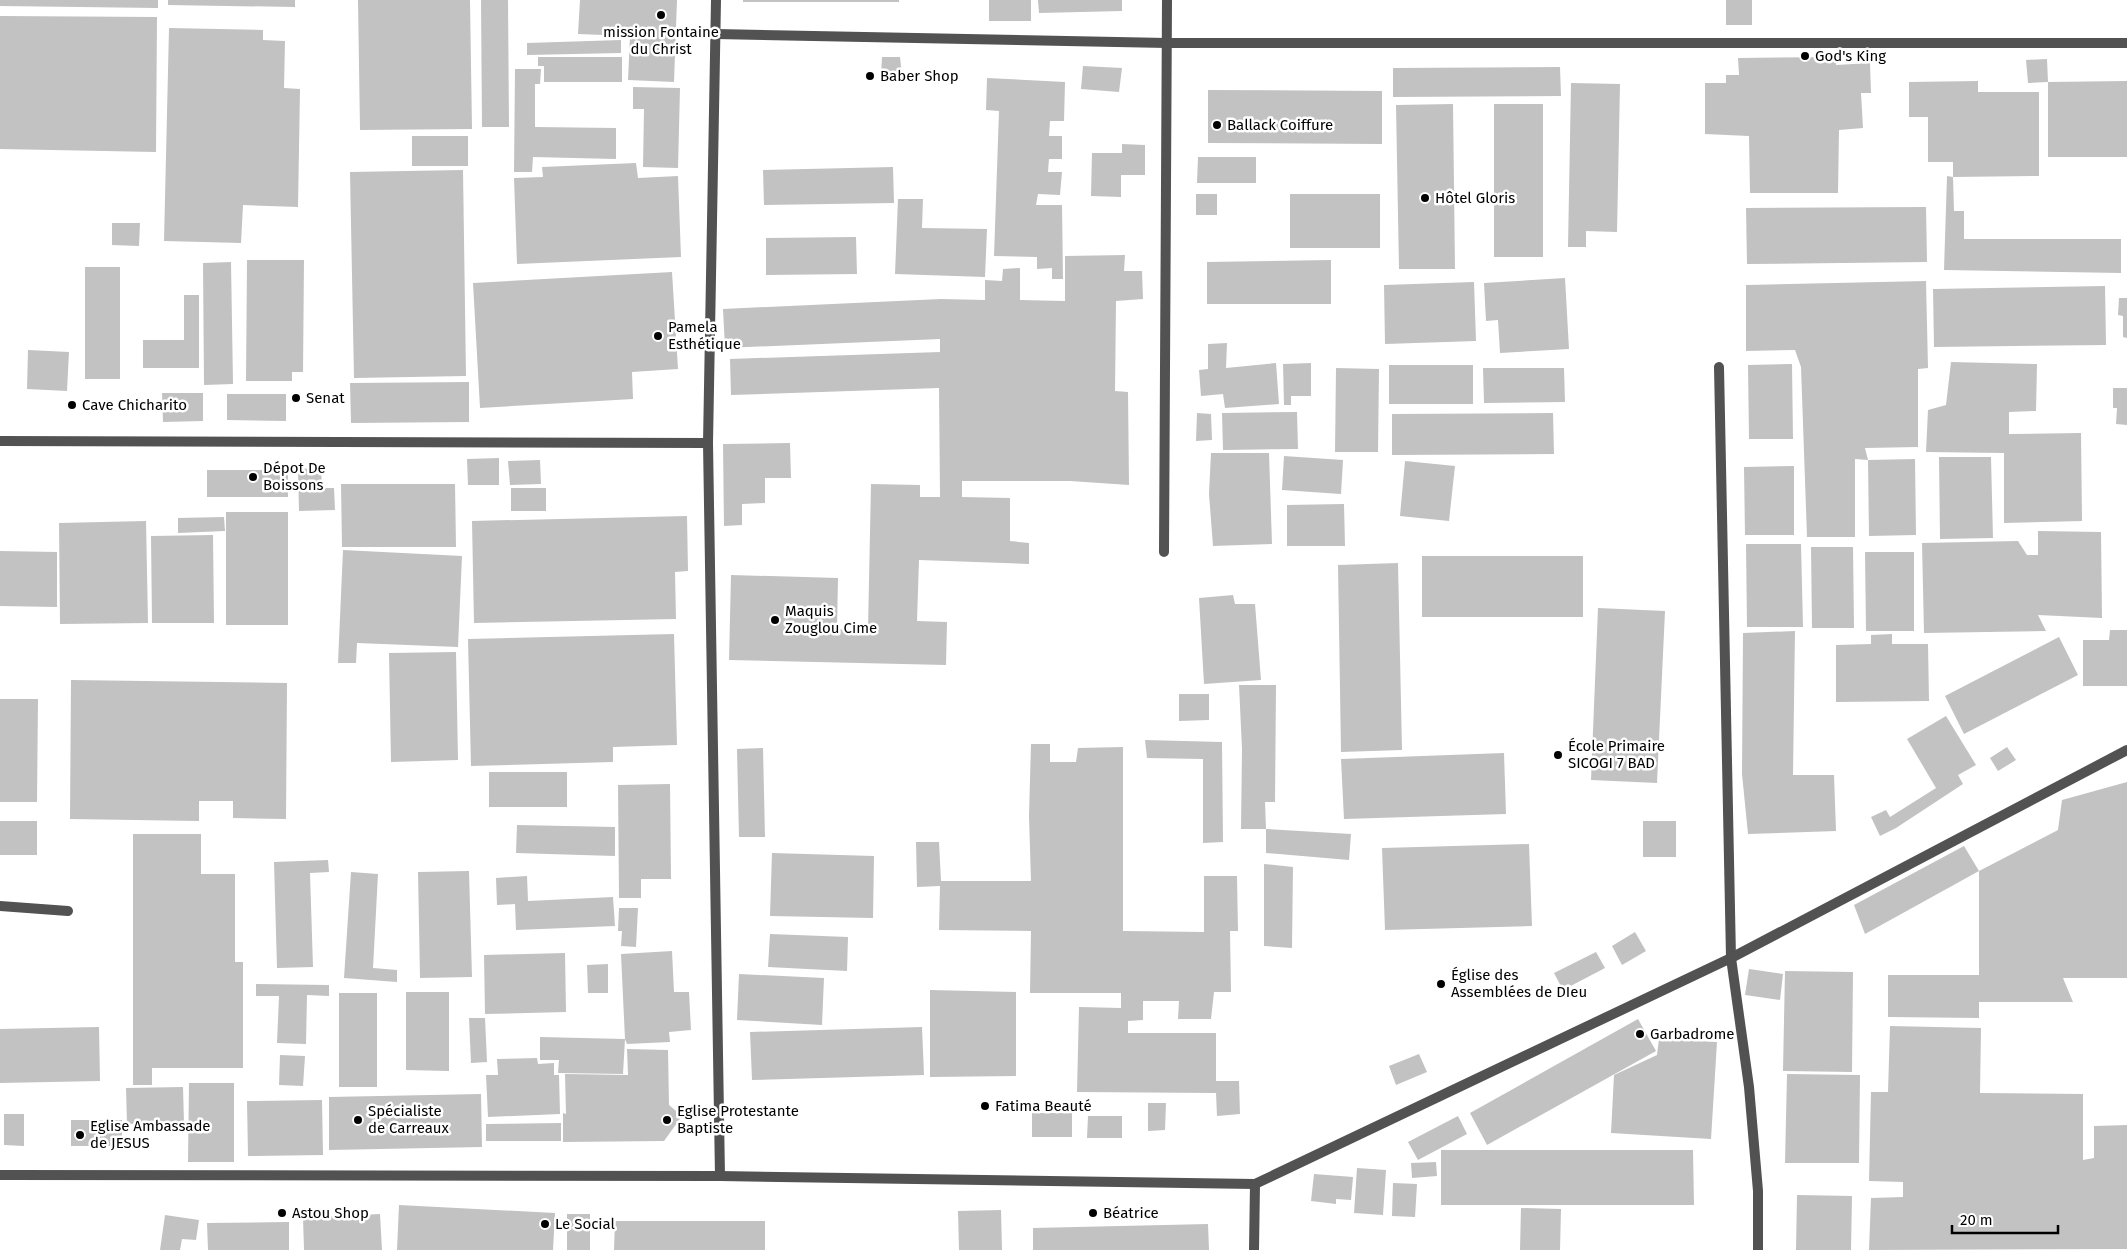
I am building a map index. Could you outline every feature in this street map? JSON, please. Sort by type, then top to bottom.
[{"type":"street","points":[[716,0],[708,443],[720,1176]]},
{"type":"street","points":[[1164,552],[1168,0]]},
{"type":"street","points":[[716,34],[1167,43],[2127,43]]},
{"type":"street","points":[[1719,367],[1730,958],[1749,1086],[1758,1191],[1758,1250]]},
{"type":"street","points":[[0,441],[708,443]]},
{"type":"street","points":[[0,1175],[720,1176],[1255,1184],[1730,958],[2127,750]]},
{"type":"street","points":[[0,906],[68,911]]},
{"type":"street","points":[[1254,1250],[1255,1184]]},
{"type":"building","points":[[0,0],[158,0],[158,8],[0,6]]},
{"type":"building","points":[[168,0],[295,0],[295,7],[168,5]]},
{"type":"building","points":[[358,0],[470,0],[472,129],[360,130]]},
{"type":"building","points":[[481,0],[508,0],[509,127],[482,127]]},
{"type":"building","points":[[580,0],[677,0],[674,82],[628,80],[630,36],[578,34]]},
{"type":"building","points":[[743,0],[899,0],[899,2],[743,2]]},
{"type":"building","points":[[989,0],[1031,0],[1031,21],[989,21]]},
{"type":"building","points":[[1038,0],[1122,0],[1122,11],[1039,13]]},
{"type":"building","points":[[1726,0],[1752,0],[1752,25],[1726,25]]},
{"type":"building","points":[[0,16],[157,17],[156,152],[0,149]]},
{"type":"building","points":[[169,28],[263,30],[263,40],[285,41],[284,88],[300,89],[298,207],[243,205],[241,243],[164,241]]},
{"type":"building","points":[[621,40],[621,53],[527,55],[527,43]]},
{"type":"building","points":[[538,57],[622,57],[622,82],[544,82],[544,66],[538,66]]},
{"type":"building","points":[[882,57],[900,57],[902,75],[881,76]]},
{"type":"building","points":[[1837,57],[1836,65],[1870,63],[1871,93],[1861,93],[1863,128],[1839,130],[1838,193],[1750,193],[1749,136],[1705,134],[1705,83],[1726,83],[1726,75],[1739,75],[1738,58]]},
{"type":"building","points":[[2047,59],[2048,82],[2028,83],[2026,60]]},
{"type":"building","points":[[1083,66],[1122,68],[1119,92],[1081,89]]},
{"type":"building","points":[[1560,67],[1561,96],[1393,97],[1393,68]]},
{"type":"building","points":[[515,69],[541,69],[540,84],[535,84],[535,127],[616,128],[616,159],[533,157],[532,172],[514,172]]},
{"type":"building","points":[[987,78],[1065,82],[1064,121],[1050,121],[1049,136],[1062,136],[1062,159],[1049,159],[1048,172],[1062,172],[1060,195],[1038,194],[1036,205],[1062,205],[1063,279],[1052,279],[1052,268],[1037,269],[1037,257],[994,256],[999,111],[986,110]]},
{"type":"building","points":[[1978,81],[1978,92],[2039,92],[2039,176],[1953,177],[1953,162],[1928,162],[1928,117],[1909,117],[1909,82]]},
{"type":"building","points":[[2127,81],[2127,157],[2048,157],[2048,82]]},
{"type":"building","points":[[1571,83],[1620,84],[1617,232],[1586,231],[1586,247],[1568,247]]},
{"type":"building","points":[[633,87],[680,88],[678,168],[643,167],[644,109],[633,109]]},
{"type":"building","points":[[1208,90],[1382,91],[1382,144],[1208,143]]},
{"type":"building","points":[[1453,104],[1455,269],[1399,269],[1396,105]]},
{"type":"building","points":[[1494,104],[1543,104],[1543,257],[1494,257]]},
{"type":"building","points":[[412,136],[468,136],[468,166],[412,166]]},
{"type":"building","points":[[1122,144],[1145,145],[1145,175],[1121,175],[1121,197],[1091,196],[1092,153],[1122,153]]},
{"type":"building","points":[[1198,157],[1256,157],[1256,183],[1197,183]]},
{"type":"building","points":[[636,163],[638,178],[678,176],[681,257],[517,264],[514,178],[543,177],[542,167]]},
{"type":"building","points":[[893,167],[894,203],[764,205],[763,170]]},
{"type":"building","points":[[463,170],[466,376],[354,378],[350,172]]},
{"type":"building","points":[[1947,176],[1953,177],[1954,211],[1964,211],[1964,239],[2121,239],[2121,273],[1944,270]]},
{"type":"building","points":[[1196,194],[1217,194],[1217,215],[1196,215]]},
{"type":"building","points":[[1290,194],[1380,194],[1380,248],[1290,248]]},
{"type":"building","points":[[898,199],[923,199],[922,228],[987,229],[985,277],[895,274]]},
{"type":"building","points":[[1926,207],[1927,262],[1747,264],[1746,208]]},
{"type":"building","points":[[112,223],[140,223],[139,246],[112,245]]},
{"type":"building","points":[[856,237],[857,274],[766,275],[766,238]]},
{"type":"building","points":[[1125,255],[1124,271],[1142,271],[1143,299],[1116,301],[1115,391],[1128,392],[1129,485],[1070,481],[962,481],[962,497],[1010,498],[1010,541],[1029,543],[1029,564],[919,560],[917,621],[947,622],[946,665],[729,660],[731,575],[838,578],[837,629],[868,630],[871,484],[920,485],[920,497],[940,497],[939,388],[731,395],[730,359],[940,352],[940,339],[725,348],[723,309],[941,299],[985,300],[985,280],[1002,281],[1003,269],[1020,268],[1020,300],[1065,301],[1065,256]]},
{"type":"building","points":[[247,260],[304,260],[303,372],[292,372],[292,381],[246,381]]},
{"type":"building","points":[[1331,260],[1331,304],[1207,304],[1207,262]]},
{"type":"building","points":[[231,262],[233,384],[204,385],[203,263]]},
{"type":"building","points":[[85,267],[120,267],[120,379],[85,379]]},
{"type":"building","points":[[672,272],[678,369],[632,372],[633,399],[480,408],[473,283]]},
{"type":"building","points":[[1565,278],[1569,349],[1500,353],[1498,320],[1486,321],[1484,283]]},
{"type":"building","points":[[1926,281],[1928,368],[1918,369],[1918,447],[1865,448],[1868,460],[1855,459],[1855,537],[1807,537],[1801,367],[1795,350],[1746,351],[1746,285]]},
{"type":"building","points":[[1474,282],[1476,341],[1385,344],[1384,285]]},
{"type":"building","points":[[2105,286],[2106,345],[1934,347],[1933,289]]},
{"type":"building","points":[[184,295],[199,295],[199,368],[143,368],[143,340],[184,340]]},
{"type":"building","points":[[2119,298],[2127,298],[2127,338],[2123,337],[2123,316],[2118,315]]},
{"type":"building","points":[[1227,343],[1226,368],[1276,363],[1279,404],[1225,408],[1223,394],[1201,396],[1199,370],[1208,369],[1208,344]]},
{"type":"building","points":[[28,350],[69,352],[67,391],[27,389]]},
{"type":"building","points":[[1951,362],[2037,364],[2036,411],[2009,412],[2009,434],[2081,433],[2082,521],[2004,523],[2004,453],[1926,452],[1928,410],[1946,405]]},
{"type":"building","points":[[1311,363],[1311,396],[1291,396],[1291,405],[1284,405],[1283,364]]},
{"type":"building","points":[[1792,364],[1793,439],[1749,439],[1748,365]]},
{"type":"building","points":[[1389,365],[1473,365],[1473,404],[1389,404]]},
{"type":"building","points":[[1336,368],[1379,369],[1378,452],[1335,452]]},
{"type":"building","points":[[1483,368],[1564,368],[1565,402],[1484,403]]},
{"type":"building","points":[[469,382],[469,422],[351,423],[350,383]]},
{"type":"building","points":[[2113,388],[2127,388],[2127,425],[2116,424],[2117,408],[2113,408]]},
{"type":"building","points":[[162,393],[203,393],[203,421],[163,422]]},
{"type":"building","points":[[227,394],[286,394],[286,421],[227,420]]},
{"type":"building","points":[[1297,412],[1298,449],[1223,450],[1222,413]]},
{"type":"building","points":[[1197,413],[1211,414],[1212,440],[1196,441]]},
{"type":"building","points":[[1553,413],[1554,454],[1392,455],[1392,414]]},
{"type":"building","points":[[790,443],[791,478],[765,478],[765,503],[742,504],[742,525],[724,526],[723,444]]},
{"type":"building","points":[[1211,453],[1269,453],[1272,544],[1213,546],[1209,494]]},
{"type":"building","points":[[1284,456],[1343,460],[1341,494],[1282,490]]},
{"type":"building","points":[[1939,457],[1991,457],[1993,538],[1940,539]]},
{"type":"building","points":[[499,458],[499,485],[468,485],[467,459]]},
{"type":"building","points":[[1915,459],[1916,535],[1869,536],[1868,460]]},
{"type":"building","points":[[540,460],[541,484],[510,485],[508,461]]},
{"type":"building","points":[[1405,461],[1455,466],[1449,521],[1400,516]]},
{"type":"building","points":[[1794,466],[1794,535],[1745,535],[1744,467]]},
{"type":"building","points":[[321,468],[322,488],[334,488],[335,510],[299,511],[298,469]]},
{"type":"building","points":[[207,470],[288,470],[288,497],[207,497]]},
{"type":"building","points":[[341,484],[455,484],[456,547],[342,547]]},
{"type":"building","points":[[511,488],[546,488],[546,511],[511,511]]},
{"type":"building","points":[[1344,504],[1345,546],[1287,546],[1287,505]]},
{"type":"building","points":[[226,512],[288,512],[288,625],[226,625]]},
{"type":"building","points":[[687,516],[688,571],[675,572],[676,619],[474,623],[472,521]]},
{"type":"building","points":[[224,517],[225,531],[178,533],[178,518]]},
{"type":"building","points":[[146,521],[148,623],[60,624],[59,523]]},
{"type":"building","points":[[2038,531],[2101,532],[2102,618],[2038,615],[2046,631],[1924,633],[1922,543],[2018,541],[2027,555],[2038,555]]},
{"type":"building","points":[[213,535],[214,623],[152,623],[151,536]]},
{"type":"building","points":[[1746,544],[1801,544],[1803,627],[1747,627]]},
{"type":"building","points":[[1811,547],[1853,547],[1854,628],[1812,628]]},
{"type":"building","points":[[343,550],[462,556],[458,647],[357,643],[356,663],[338,663]]},
{"type":"building","points":[[0,551],[57,552],[57,607],[0,606]]},
{"type":"building","points":[[1865,552],[1914,552],[1914,631],[1866,631]]},
{"type":"building","points":[[1422,556],[1583,556],[1583,617],[1422,617]]},
{"type":"building","points":[[1398,563],[1402,750],[1341,752],[1338,565]]},
{"type":"building","points":[[1233,595],[1235,604],[1255,604],[1261,680],[1204,684],[1199,598]]},
{"type":"building","points":[[1598,608],[1665,611],[1657,783],[1591,780]]},
{"type":"building","points":[[2110,630],[2127,630],[2127,686],[2083,686],[2083,640],[2109,640]]},
{"type":"building","points":[[1795,631],[1793,775],[1834,775],[1836,831],[1748,834],[1742,774],[1743,633]]},
{"type":"building","points":[[674,634],[677,745],[613,747],[613,762],[471,766],[468,639]]},
{"type":"building","points":[[1892,634],[1892,644],[1928,644],[1929,701],[1836,702],[1836,645],[1871,644],[1871,635]]},
{"type":"building","points":[[2059,637],[2078,675],[1964,734],[1945,696]]},
{"type":"building","points":[[456,652],[458,760],[391,762],[389,653]]},
{"type":"building","points":[[71,680],[287,683],[286,819],[233,818],[233,801],[199,801],[199,821],[70,819]]},
{"type":"building","points":[[1239,685],[1276,685],[1275,802],[1265,802],[1266,829],[1241,829],[1242,749]]},
{"type":"building","points":[[1179,694],[1209,694],[1209,720],[1179,721]]},
{"type":"building","points":[[0,699],[38,699],[37,802],[0,802]]},
{"type":"building","points":[[1946,716],[1976,765],[1958,775],[1963,784],[1896,828],[1880,836],[1871,817],[1886,810],[1890,817],[1936,788],[1907,739]]},
{"type":"building","points":[[1145,740],[1222,742],[1223,842],[1203,843],[1203,759],[1147,758]]},
{"type":"building","points":[[1031,744],[1050,744],[1050,762],[1076,762],[1078,748],[1123,747],[1123,931],[1204,932],[1204,876],[1237,876],[1238,931],[1230,931],[1231,992],[1214,992],[1211,1019],[1178,1019],[1179,1001],[1143,1001],[1143,1020],[1128,1021],[1128,1033],[1216,1033],[1216,1081],[1239,1081],[1240,1114],[1217,1116],[1216,1093],[1077,1092],[1079,1007],[1121,1008],[1121,993],[1030,993],[1031,931],[939,930],[940,886],[917,887],[916,842],[939,842],[941,881],[1031,881],[1029,816]]},
{"type":"building","points":[[2007,747],[2016,760],[1998,771],[1990,758]]},
{"type":"building","points":[[763,748],[765,837],[739,837],[737,749]]},
{"type":"building","points":[[1504,753],[1506,814],[1344,819],[1341,759]]},
{"type":"building","points":[[489,772],[567,772],[567,807],[489,807]]},
{"type":"building","points":[[2127,782],[2127,978],[2063,978],[2073,1002],[1979,1002],[1979,1018],[1888,1017],[1888,975],[1979,975],[1979,871],[2058,830],[2062,800]]},
{"type":"building","points":[[670,784],[671,879],[641,879],[641,898],[619,898],[618,785]]},
{"type":"building","points":[[0,821],[37,821],[37,855],[0,855]]},
{"type":"building","points":[[1643,821],[1676,821],[1676,857],[1643,857]]},
{"type":"building","points":[[517,825],[615,827],[615,856],[516,853]]},
{"type":"building","points":[[1266,829],[1351,834],[1349,860],[1266,853]]},
{"type":"building","points":[[133,834],[201,834],[201,874],[235,874],[235,962],[243,962],[243,1068],[152,1068],[152,1085],[133,1085]]},
{"type":"building","points":[[1529,844],[1532,926],[1385,930],[1382,848]]},
{"type":"building","points":[[1964,846],[1979,871],[1865,934],[1854,905]]},
{"type":"building","points":[[772,853],[874,856],[873,918],[770,916]]},
{"type":"building","points":[[328,860],[329,872],[310,873],[313,967],[277,968],[274,862]]},
{"type":"building","points":[[1264,864],[1293,867],[1292,948],[1264,946]]},
{"type":"building","points":[[469,871],[472,977],[420,978],[418,872]]},
{"type":"building","points":[[351,872],[378,874],[373,968],[397,970],[397,982],[344,978]]},
{"type":"building","points":[[527,876],[528,901],[613,897],[615,926],[516,930],[515,904],[497,905],[496,878]]},
{"type":"building","points":[[619,908],[638,908],[636,947],[621,946],[622,931],[618,931]]},
{"type":"building","points":[[1635,932],[1646,951],[1622,965],[1612,946]]},
{"type":"building","points":[[770,934],[848,937],[847,971],[768,967]]},
{"type":"building","points":[[672,951],[674,992],[689,992],[691,1030],[669,1032],[670,1042],[627,1044],[625,1039],[621,954]]},
{"type":"building","points":[[1596,952],[1605,968],[1563,990],[1554,973]]},
{"type":"building","points":[[565,953],[566,1012],[485,1014],[484,955]]},
{"type":"building","points":[[608,964],[608,993],[588,993],[587,965]]},
{"type":"building","points":[[1749,969],[1783,974],[1780,1000],[1745,995]]},
{"type":"building","points":[[1785,971],[1853,972],[1852,1072],[1783,1071]]},
{"type":"building","points":[[739,974],[824,978],[822,1025],[737,1020]]},
{"type":"building","points":[[256,984],[329,985],[329,996],[307,995],[306,1044],[277,1043],[279,996],[256,996]]},
{"type":"building","points":[[930,990],[1016,992],[1016,1076],[930,1077]]},
{"type":"building","points":[[406,992],[449,992],[449,1071],[406,1070]]},
{"type":"building","points":[[339,993],[377,993],[377,1087],[339,1087]]},
{"type":"building","points":[[469,1018],[485,1018],[487,1062],[471,1063]]},
{"type":"building","points":[[1638,1019],[1656,1051],[1487,1145],[1470,1113]]},
{"type":"building","points":[[1890,1026],[1981,1028],[1980,1093],[2083,1094],[2083,1160],[2094,1158],[2094,1126],[2127,1125],[2127,1249],[1869,1250],[1871,1198],[1903,1197],[1903,1182],[1869,1181],[1871,1092],[1888,1092]]},
{"type":"building","points":[[99,1027],[100,1081],[0,1083],[0,1029]]},
{"type":"building","points":[[922,1027],[924,1075],[752,1080],[750,1032]]},
{"type":"building","points":[[540,1037],[625,1039],[623,1074],[558,1073],[559,1060],[540,1060]]},
{"type":"building","points":[[1659,1039],[1717,1042],[1711,1139],[1611,1133],[1614,1075],[1657,1055]]},
{"type":"building","points":[[627,1049],[668,1050],[669,1105],[682,1116],[664,1141],[563,1142],[563,1113],[566,1114],[565,1074],[628,1075]]},
{"type":"building","points":[[1419,1054],[1427,1072],[1396,1085],[1389,1066]]},
{"type":"building","points":[[280,1055],[305,1056],[303,1086],[279,1085]]},
{"type":"building","points":[[537,1058],[538,1064],[554,1063],[554,1075],[559,1075],[560,1114],[488,1117],[486,1075],[498,1075],[497,1059]]},
{"type":"building","points":[[1787,1074],[1860,1075],[1859,1163],[1785,1163]]},
{"type":"building","points":[[189,1083],[234,1083],[234,1162],[188,1162]]},
{"type":"building","points":[[183,1087],[184,1123],[127,1124],[126,1088]]},
{"type":"building","points":[[481,1094],[482,1147],[329,1150],[329,1097]]},
{"type":"building","points":[[322,1100],[323,1155],[248,1156],[247,1101]]},
{"type":"building","points":[[1148,1103],[1166,1103],[1165,1130],[1148,1131]]},
{"type":"building","points":[[1032,1113],[1072,1113],[1072,1137],[1032,1137]]},
{"type":"building","points":[[4,1114],[24,1114],[24,1146],[4,1145]]},
{"type":"building","points":[[1088,1116],[1122,1116],[1122,1138],[1087,1138]]},
{"type":"building","points":[[1458,1116],[1467,1134],[1418,1160],[1408,1142]]},
{"type":"building","points":[[71,1120],[122,1120],[122,1146],[71,1146]]},
{"type":"building","points":[[561,1123],[561,1141],[486,1141],[486,1124]]},
{"type":"building","points":[[1441,1150],[1693,1150],[1694,1205],[1441,1205]]},
{"type":"building","points":[[1436,1162],[1437,1176],[1412,1178],[1411,1163]]},
{"type":"building","points":[[1357,1168],[1386,1170],[1383,1215],[1354,1213]]},
{"type":"building","points":[[1314,1174],[1353,1177],[1351,1200],[1336,1199],[1336,1204],[1311,1201]]},
{"type":"building","points":[[1393,1183],[1417,1184],[1415,1217],[1392,1216]]},
{"type":"building","points":[[1797,1195],[1852,1196],[1851,1250],[1796,1250]]},
{"type":"building","points":[[399,1205],[555,1213],[553,1250],[397,1250]]},
{"type":"building","points":[[1521,1208],[1561,1209],[1560,1250],[1520,1250]]},
{"type":"building","points":[[1001,1210],[1002,1250],[959,1250],[958,1211]]},
{"type":"building","points":[[380,1214],[382,1250],[304,1250],[303,1218]]},
{"type":"building","points":[[567,1214],[590,1214],[590,1250],[567,1250]]},
{"type":"building","points":[[165,1215],[199,1220],[196,1240],[182,1239],[180,1250],[160,1250]]},
{"type":"building","points":[[615,1221],[765,1221],[765,1250],[614,1250]]},
{"type":"building","points":[[289,1222],[289,1250],[208,1250],[207,1223]]},
{"type":"building","points":[[1208,1224],[1209,1250],[1033,1250],[1033,1228]]},
{"type":"place","name":"mission Fontaine du Christ","points":[[661,15]]},
{"type":"place","name":"God's King","points":[[1805,56]]},
{"type":"place","name":"Baber Shop","points":[[870,76]]},
{"type":"place","name":"Ballack Coiffure","points":[[1217,125]]},
{"type":"place","name":"Hôtel Gloris","points":[[1425,198]]},
{"type":"place","name":"Pamela Esthétique","points":[[658,336]]},
{"type":"place","name":"Senat","points":[[296,398]]},
{"type":"place","name":"Cave Chicharito","points":[[72,405]]},
{"type":"place","name":"Dépot De Boissons","points":[[253,477]]},
{"type":"place","name":"Maquis Zouglou Cime","points":[[775,620]]},
{"type":"place","name":"École Primaire SICOGI 7 BAD","points":[[1558,755]]},
{"type":"place","name":"Église des Assemblées de DIeu","points":[[1441,984]]},
{"type":"place","name":"Garbadrome","points":[[1640,1034]]},
{"type":"place","name":"Fatima Beauté","points":[[985,1106]]},
{"type":"place","name":"Spécialiste de Carreaux","points":[[358,1120]]},
{"type":"place","name":"Eglise Protestante Baptiste","points":[[667,1120]]},
{"type":"place","name":"Eglise Ambassade de JESUS","points":[[80,1135]]},
{"type":"place","name":"Astou Shop","points":[[282,1213]]},
{"type":"place","name":"Béatrice","points":[[1093,1213]]},
{"type":"place","name":"Le Social","points":[[545,1224]]}]
